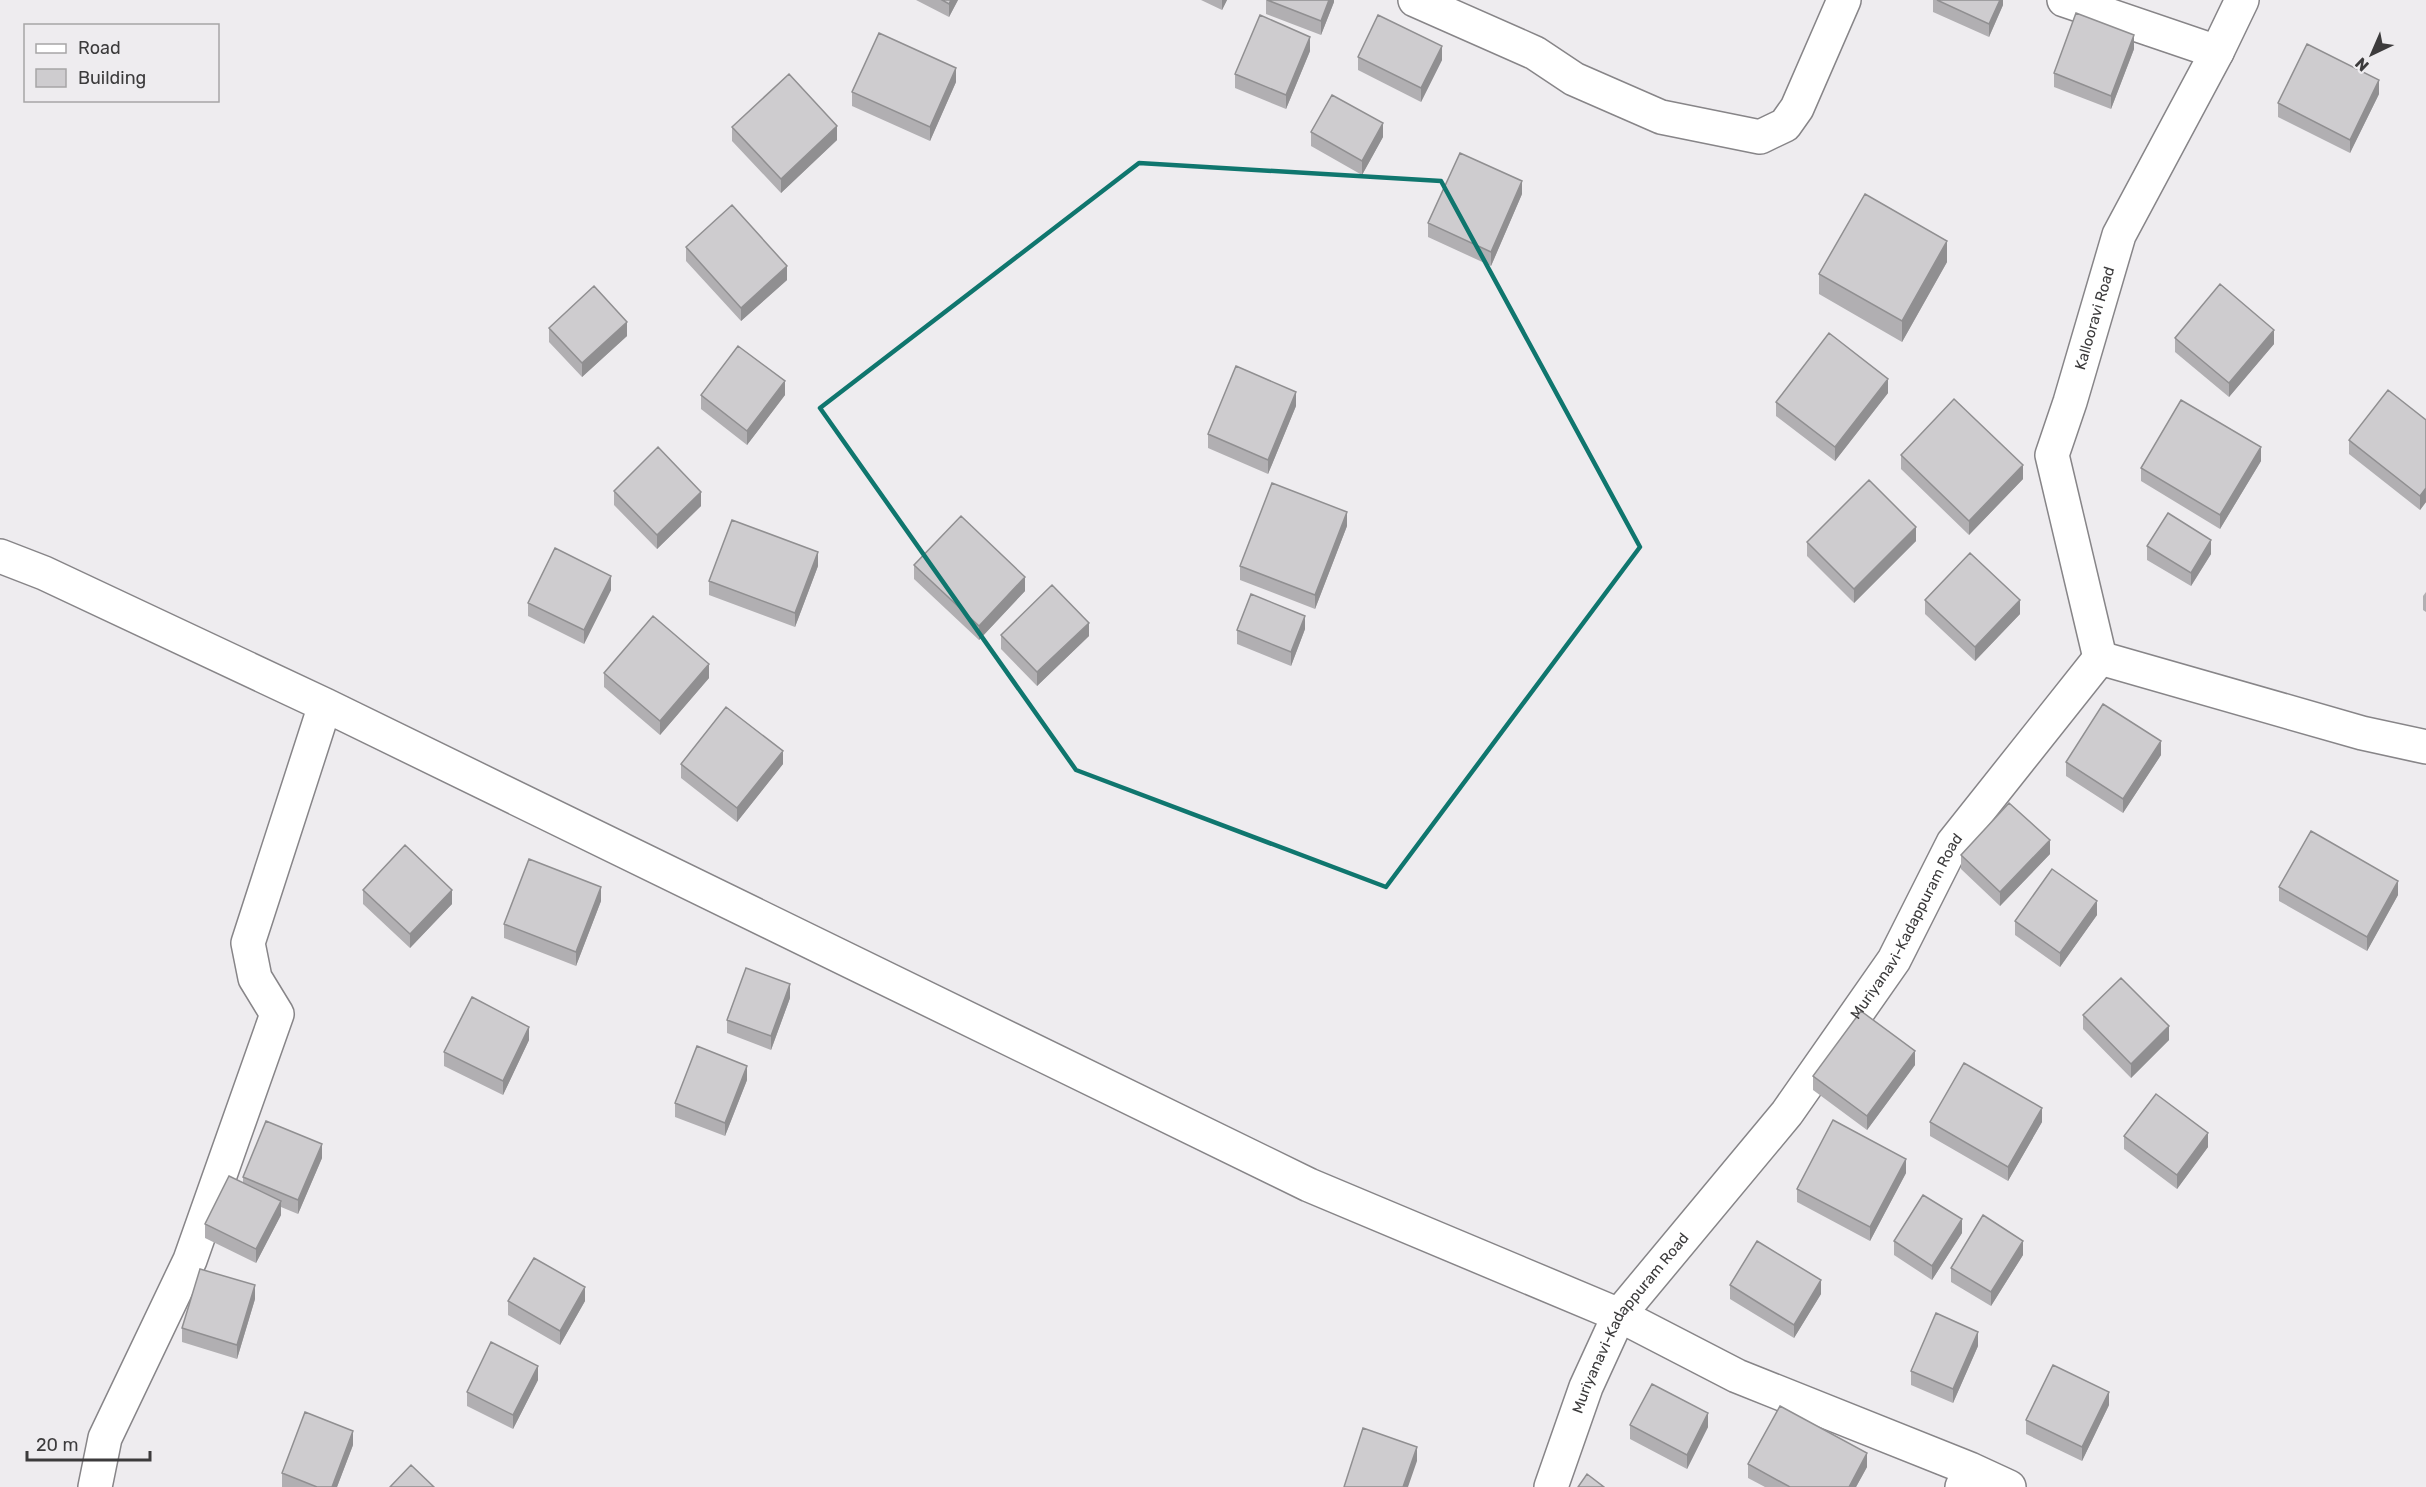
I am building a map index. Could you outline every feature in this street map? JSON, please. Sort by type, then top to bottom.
[{"type":"street","points":[[1415,0],[1535,52],[1574,79],[1661,117],[1760,137],[1785,126],[1797,108],[1844,0]]},
{"type":"street","points":[[2064,0],[2217,52]]},
{"type":"street","name":"Kallooravi Road","points":[[2100,658],[2052,454],[2070,402],[2119,235],[2217,52],[2242,0]]},
{"type":"street","points":[[0,556],[44,573],[325,705],[1310,1185],[1619,1315],[1737,1376],[1966,1478],[2009,1487]]},
{"type":"street","points":[[2100,658],[2362,733],[2426,747]]},
{"type":"street","name":"Muriyanavi-Kadappuram Road","points":[[1551,1487],[1586,1387],[1619,1315],[1787,1113],[1894,960],[1953,843],[2100,658]]},
{"type":"street","points":[[95,1487],[105,1438],[190,1260],[277,1014],[255,978],[248,943],[325,705]]},
{"type":"highlighted area","points":[[1139,163],[1441,181],[1640,547],[1386,887],[1076,770],[820,408]]},
{"type":"building","points":[[1267,0],[1329,0],[1321,21]]},
{"type":"building","points":[[1937,0],[2000,0],[1989,24]]},
{"type":"building","points":[[2076,13],[2134,35],[2111,96],[2054,73]]},
{"type":"building","points":[[1260,15],[1310,37],[1286,95],[1235,74]]},
{"type":"building","points":[[1378,15],[1442,46],[1421,88],[1358,57]]},
{"type":"building","points":[[879,33],[956,68],[930,127],[852,92]]},
{"type":"building","points":[[2307,44],[2379,80],[2350,140],[2278,103]]},
{"type":"building","points":[[789,74],[837,126],[781,179],[732,127]]},
{"type":"building","points":[[1332,95],[1383,123],[1362,161],[1311,132]]},
{"type":"building","points":[[1460,153],[1522,181],[1491,252],[1428,223]]},
{"type":"building","points":[[1865,194],[1947,241],[1902,321],[1819,274]]},
{"type":"building","points":[[732,205],[787,266],[741,308],[686,247]]},
{"type":"building","points":[[2220,284],[2274,330],[2229,383],[2175,338]]},
{"type":"building","points":[[594,286],[627,322],[582,363],[549,328]]},
{"type":"building","points":[[1829,333],[1888,379],[1835,447],[1776,402]]},
{"type":"building","points":[[738,346],[785,381],[747,431],[701,395]]},
{"type":"building","points":[[1236,366],[1296,392],[1268,460],[1208,434]]},
{"type":"building","points":[[2388,390],[2426,420],[2426,488],[2420,496],[2349,440]]},
{"type":"building","points":[[1954,399],[2023,465],[1969,521],[1901,455]]},
{"type":"building","points":[[2181,400],[2261,447],[2220,515],[2141,468]]},
{"type":"building","points":[[658,447],[701,492],[657,535],[614,491]]},
{"type":"building","points":[[1869,480],[1916,527],[1854,589],[1807,542]]},
{"type":"building","points":[[1272,483],[1347,512],[1315,595],[1240,566]]},
{"type":"building","points":[[2168,513],[2211,540],[2191,573],[2147,546]]},
{"type":"building","points":[[961,516],[1025,577],[979,626],[914,565]]},
{"type":"building","points":[[732,520],[818,552],[795,613],[709,581]]},
{"type":"building","points":[[555,548],[611,576],[584,630],[528,603]]},
{"type":"building","points":[[1970,553],[2020,600],[1975,647],[1925,600]]},
{"type":"building","points":[[1052,585],[1089,623],[1037,672],[1001,635]]},
{"type":"building","points":[[1251,594],[1305,616],[1291,652],[1237,630]]},
{"type":"building","points":[[653,616],[709,664],[660,721],[604,673]]},
{"type":"building","points":[[2103,704],[2161,741],[2123,799],[2066,762]]},
{"type":"building","points":[[726,707],[783,751],[737,808],[681,764]]},
{"type":"building","points":[[2009,803],[2050,840],[2000,892],[1961,855]]},
{"type":"building","points":[[2311,831],[2398,881],[2367,937],[2279,887]]},
{"type":"building","points":[[405,845],[452,890],[410,934],[363,890]]},
{"type":"building","points":[[529,859],[601,887],[576,952],[504,924]]},
{"type":"building","points":[[2052,869],[2097,901],[2060,953],[2015,921]]},
{"type":"building","points":[[746,968],[790,984],[771,1036],[727,1020]]},
{"type":"building","points":[[2121,978],[2169,1026],[2131,1064],[2083,1015]]},
{"type":"building","points":[[472,997],[529,1027],[503,1081],[444,1052]]},
{"type":"building","points":[[1861,1011],[1915,1051],[1867,1116],[1813,1076]]},
{"type":"building","points":[[697,1046],[747,1066],[725,1123],[675,1103]]},
{"type":"building","points":[[1964,1063],[2042,1108],[2008,1167],[1930,1122]]},
{"type":"building","points":[[2156,1094],[2208,1133],[2177,1175],[2124,1136]]},
{"type":"building","points":[[1833,1120],[1906,1159],[1870,1227],[1797,1189]]},
{"type":"building","points":[[266,1121],[322,1144],[298,1200],[243,1177]]},
{"type":"building","points":[[229,1176],[281,1201],[256,1249],[205,1224]]},
{"type":"building","points":[[1923,1195],[1962,1219],[1932,1266],[1894,1241]]},
{"type":"building","points":[[1983,1215],[2023,1241],[1991,1292],[1951,1268]]},
{"type":"building","points":[[1757,1241],[1821,1280],[1794,1325],[1730,1285]]},
{"type":"building","points":[[534,1258],[585,1287],[560,1331],[508,1301]]},
{"type":"building","points":[[200,1269],[255,1285],[237,1345],[182,1328]]},
{"type":"building","points":[[1936,1313],[1978,1332],[1953,1389],[1911,1371]]},
{"type":"building","points":[[491,1342],[538,1366],[513,1415],[467,1392]]},
{"type":"building","points":[[2053,1365],[2109,1392],[2082,1447],[2026,1420]]},
{"type":"building","points":[[1652,1384],[1708,1413],[1687,1455],[1630,1425]]},
{"type":"building","points":[[1780,1406],[1867,1453],[1849,1487],[1790,1487],[1748,1464]]},
{"type":"building","points":[[305,1412],[353,1431],[332,1487],[317,1487],[282,1473]]},
{"type":"building","points":[[1363,1428],[1417,1447],[1403,1487],[1344,1487]]},
{"type":"building","points":[[411,1465],[434,1487],[390,1487]]},
{"type":"building","points":[[1587,1474],[1604,1487],[1578,1487]]}]
